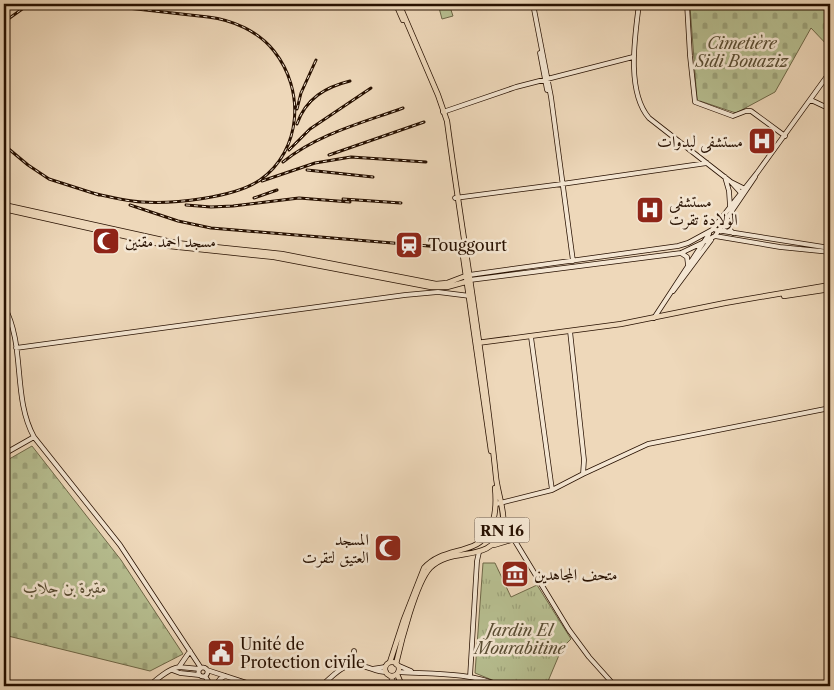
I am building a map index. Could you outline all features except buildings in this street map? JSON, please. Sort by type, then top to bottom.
[{"type":"main road","points":[[398,4],[444,112],[477,343],[531,337],[654,318],[830,285]]},
{"type":"main road","points":[[4,205],[176,243],[282,254],[436,284],[468,278]]},
{"type":"main road","points":[[4,210],[168,246],[274,258],[434,288],[447,287],[468,278]]},
{"type":"main road","points":[[721,305],[725,306],[830,289]]},
{"type":"main road","name":"RN 16","points":[[395,664],[418,593],[428,570],[448,558],[479,552],[494,545],[504,523],[498,504],[477,343]]},
{"type":"main road","name":"RN 16","points":[[395,664],[404,619],[424,568],[439,557],[479,543],[490,529],[498,504]]},
{"type":"main road","points":[[494,545],[514,539]]},
{"type":"main road","points":[[394,686],[391,676],[386,669],[395,664],[402,686]]},
{"type":"main road","points":[[391,676],[397,673]]},
{"type":"street","points":[[532,4],[546,79],[573,261]]},
{"type":"street","points":[[639,4],[633,57],[638,98],[645,114],[707,162],[742,194]]},
{"type":"street","points":[[689,4],[687,4],[687,21],[695,102],[733,116],[746,111],[752,111],[785,136]]},
{"type":"street","points":[[444,112],[516,87],[633,57]]},
{"type":"street","points":[[654,318],[730,207],[746,189],[830,72]]},
{"type":"street","points":[[811,100],[830,109]]},
{"type":"street","points":[[456,197],[562,184],[707,162]]},
{"type":"street","points":[[725,177],[730,207]]},
{"type":"street","points":[[731,182],[746,189]]},
{"type":"street","points":[[670,295],[702,243],[726,218],[742,194]]},
{"type":"street","points":[[726,218],[728,228],[734,234]]},
{"type":"street","points":[[713,233],[780,247],[830,252]]},
{"type":"street","points":[[468,278],[678,246],[713,233],[734,234],[830,248]]},
{"type":"street","points":[[468,278],[680,253],[702,243]]},
{"type":"street","points":[[680,253],[687,257],[688,265]]},
{"type":"street","points":[[16,348],[397,296],[438,292],[471,296]]},
{"type":"street","points":[[4,306],[11,321],[23,410],[27,425],[34,437],[120,545],[190,651],[201,669],[200,675]]},
{"type":"street","points":[[570,331],[584,460],[583,474]]},
{"type":"street","points":[[531,337],[552,490]]},
{"type":"street","points":[[498,504],[552,490],[648,444],[830,408]]},
{"type":"street","points":[[4,454],[34,437]]},
{"type":"street","points":[[504,523],[570,630],[589,657],[615,686]]},
{"type":"street","points":[[470,676],[479,552]]},
{"type":"street","points":[[179,667],[190,651]]},
{"type":"street","points":[[321,686],[354,659],[354,651]]},
{"type":"street","points":[[348,664],[357,664],[372,669],[386,669]]},
{"type":"street","points":[[395,664],[413,672]]},
{"type":"street","points":[[149,686],[158,678],[179,667],[204,668],[256,686]]},
{"type":"street","points":[[172,670],[180,673],[205,676],[211,686]]},
{"type":"street","points":[[205,676],[207,670]]},
{"type":"street","points":[[397,673],[413,672],[470,676],[500,686]]},
{"type":"street","points":[[215,686],[225,676]]},
{"type":"green space","points":[[438,4],[449,4],[453,16],[442,19]]},
{"type":"green space","name":"Cimetière Sidi Bouaziz","points":[[696,4],[830,4],[830,48],[811,28],[775,92],[736,113],[697,100],[690,6]]},
{"type":"green space","name":"مقبرة بن جلاب","points":[[32,446],[121,560],[183,654],[150,671],[4,635],[4,462]]},
{"type":"green space","name":"Jardin El Mourabitine","points":[[483,563],[495,563],[511,597],[537,585],[571,639],[562,648],[546,686],[507,686],[475,673]]},
{"type":"railway","points":[[4,22],[25,7],[33,4]]},
{"type":"railway","points":[[92,4],[208,17],[227,21],[253,32],[268,44],[284,67],[291,83],[294,101],[294,119],[291,136],[284,153],[274,167],[260,180],[249,186],[219,195],[170,202],[129,201],[93,193]]},
{"type":"railway","points":[[297,109],[301,93],[316,60]]},
{"type":"railway","points":[[297,124],[306,107],[318,95],[325,90],[350,81]]},
{"type":"railway","points":[[289,150],[310,129],[371,88]]},
{"type":"railway","points":[[283,162],[297,152],[326,137],[356,124],[403,108]]},
{"type":"railway","points":[[329,155],[424,122]]},
{"type":"railway","points":[[4,145],[49,179],[99,195]]},
{"type":"railway","points":[[262,181],[315,163],[351,157],[426,162]]},
{"type":"railway","points":[[307,170],[373,177]]},
{"type":"railway","points":[[254,198],[277,190]]},
{"type":"railway","points":[[186,205],[233,206],[299,198],[350,202]]},
{"type":"railway","points":[[343,199],[401,203]]},
{"type":"railway","points":[[130,205],[178,221],[211,228],[453,248]]},
{"type":"place","name":"مستشفى لبدوات","points":[[762,141]]},
{"type":"place","name":"مستشفى الولادة تقرت","points":[[650,210]]},
{"type":"place","name":"مسجد احمد مقنين","points":[[106,241]]},
{"type":"place","name":"Touggourt","points":[[409,245]]},
{"type":"place","name":"المسجد العتيق لتقرت","points":[[388,548]]},
{"type":"place","name":"متحف المجاهدين","points":[[515,574]]},
{"type":"place","name":"Unité de Protection civile","points":[[221,653]]}]
